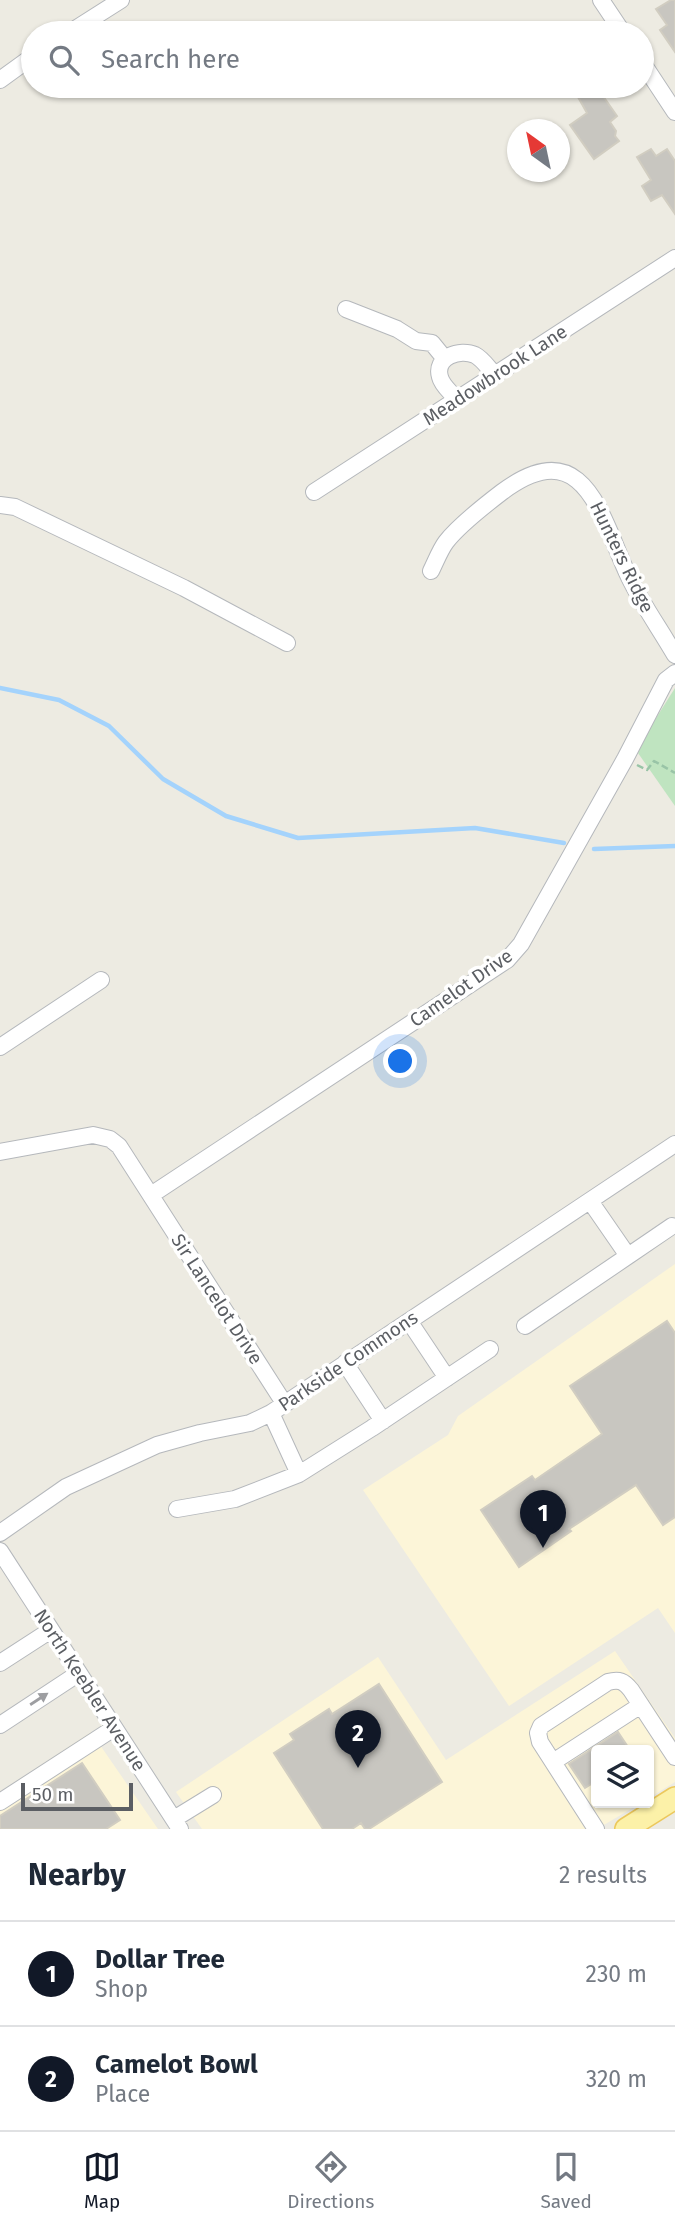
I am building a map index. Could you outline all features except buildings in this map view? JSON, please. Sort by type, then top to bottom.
[{"type":"main road","points":[[626,1829],[675,1798]]},
{"type":"street","points":[[88,21],[121,0]]},
{"type":"street","points":[[603,1],[616,21]]},
{"type":"street","points":[[0,80],[21,65]]},
{"type":"street","points":[[654,80],[675,112]]},
{"type":"street","name":"Meadowbrook Lane","points":[[314,492],[675,258]]},
{"type":"street","points":[[346,309],[397,329],[416,341],[432,343],[445,359]]},
{"type":"street","points":[[457,400],[439,376],[445,359],[453,354],[471,354],[478,357],[495,375]]},
{"type":"street","name":"Hunters Ridge","points":[[431,571],[446,541],[520,479],[555,471],[573,476],[589,492],[637,594],[675,655]]},
{"type":"street","points":[[0,505],[15,507],[184,588],[287,643]]},
{"type":"street","name":"Camelot Drive","points":[[150,1195],[507,960],[521,944],[666,680],[675,673]]},
{"type":"street","points":[[0,1047],[101,980]]},
{"type":"street","points":[[0,1152],[101,1135],[119,1146],[150,1195]]},
{"type":"street","name":"Parkside Commons","points":[[0,1533],[66,1487],[157,1445],[250,1423],[277,1408],[675,1144]]},
{"type":"street","name":"Sir Lancelot Drive","points":[[150,1195],[277,1408],[299,1474]]},
{"type":"street","points":[[590,1201],[628,1256]]},
{"type":"street","points":[[525,1326],[672,1226]]},
{"type":"street","points":[[409,1321],[447,1378]]},
{"type":"street","points":[[177,1509],[235,1499],[299,1474],[490,1349]]},
{"type":"street","points":[[345,1363],[383,1421]]},
{"type":"street","name":"North Keebler Avenue","points":[[0,1551],[7,1577],[51,1630],[177,1824]]},
{"type":"street","points":[[0,1663],[51,1630]]},
{"type":"street","points":[[0,1725],[79,1673]]},
{"type":"street","points":[[596,1829],[540,1742],[538,1733],[541,1726],[608,1682],[617,1679],[625,1683],[675,1757]]},
{"type":"street","points":[[553,1762],[641,1705]]},
{"type":"street","points":[[0,1802],[114,1728]]},
{"type":"street","points":[[177,1824],[214,1794]]},
{"type":"path","points":[[625,758],[647,770],[650,763],[657,762],[675,773]]},
{"type":"shaded area","points":[[675,1264],[675,1633],[658,1608],[509,1706],[363,1490],[448,1435],[458,1416]]},
{"type":"shaded area","points":[[615,1651],[675,1738],[675,1782],[654,1795],[654,1745],[591,1745],[591,1808],[633,1808],[597,1829],[202,1829],[176,1792],[378,1657],[446,1760]]},
{"type":"shaded area","points":[[91,1732],[158,1829],[0,1829],[0,1792]]},
{"type":"green space","points":[[675,688],[675,806],[638,753],[646,734]]},
{"type":"waterway","points":[[0,688],[59,700],[109,726],[163,779],[226,816],[298,838],[475,828],[564,843]]},
{"type":"waterway","points":[[594,849],[675,846]]},
{"type":"place","name":"Dollar Tree","points":[[543,1548]]},
{"type":"place","name":"Camelot Bowl","points":[[358,1768]]}]
